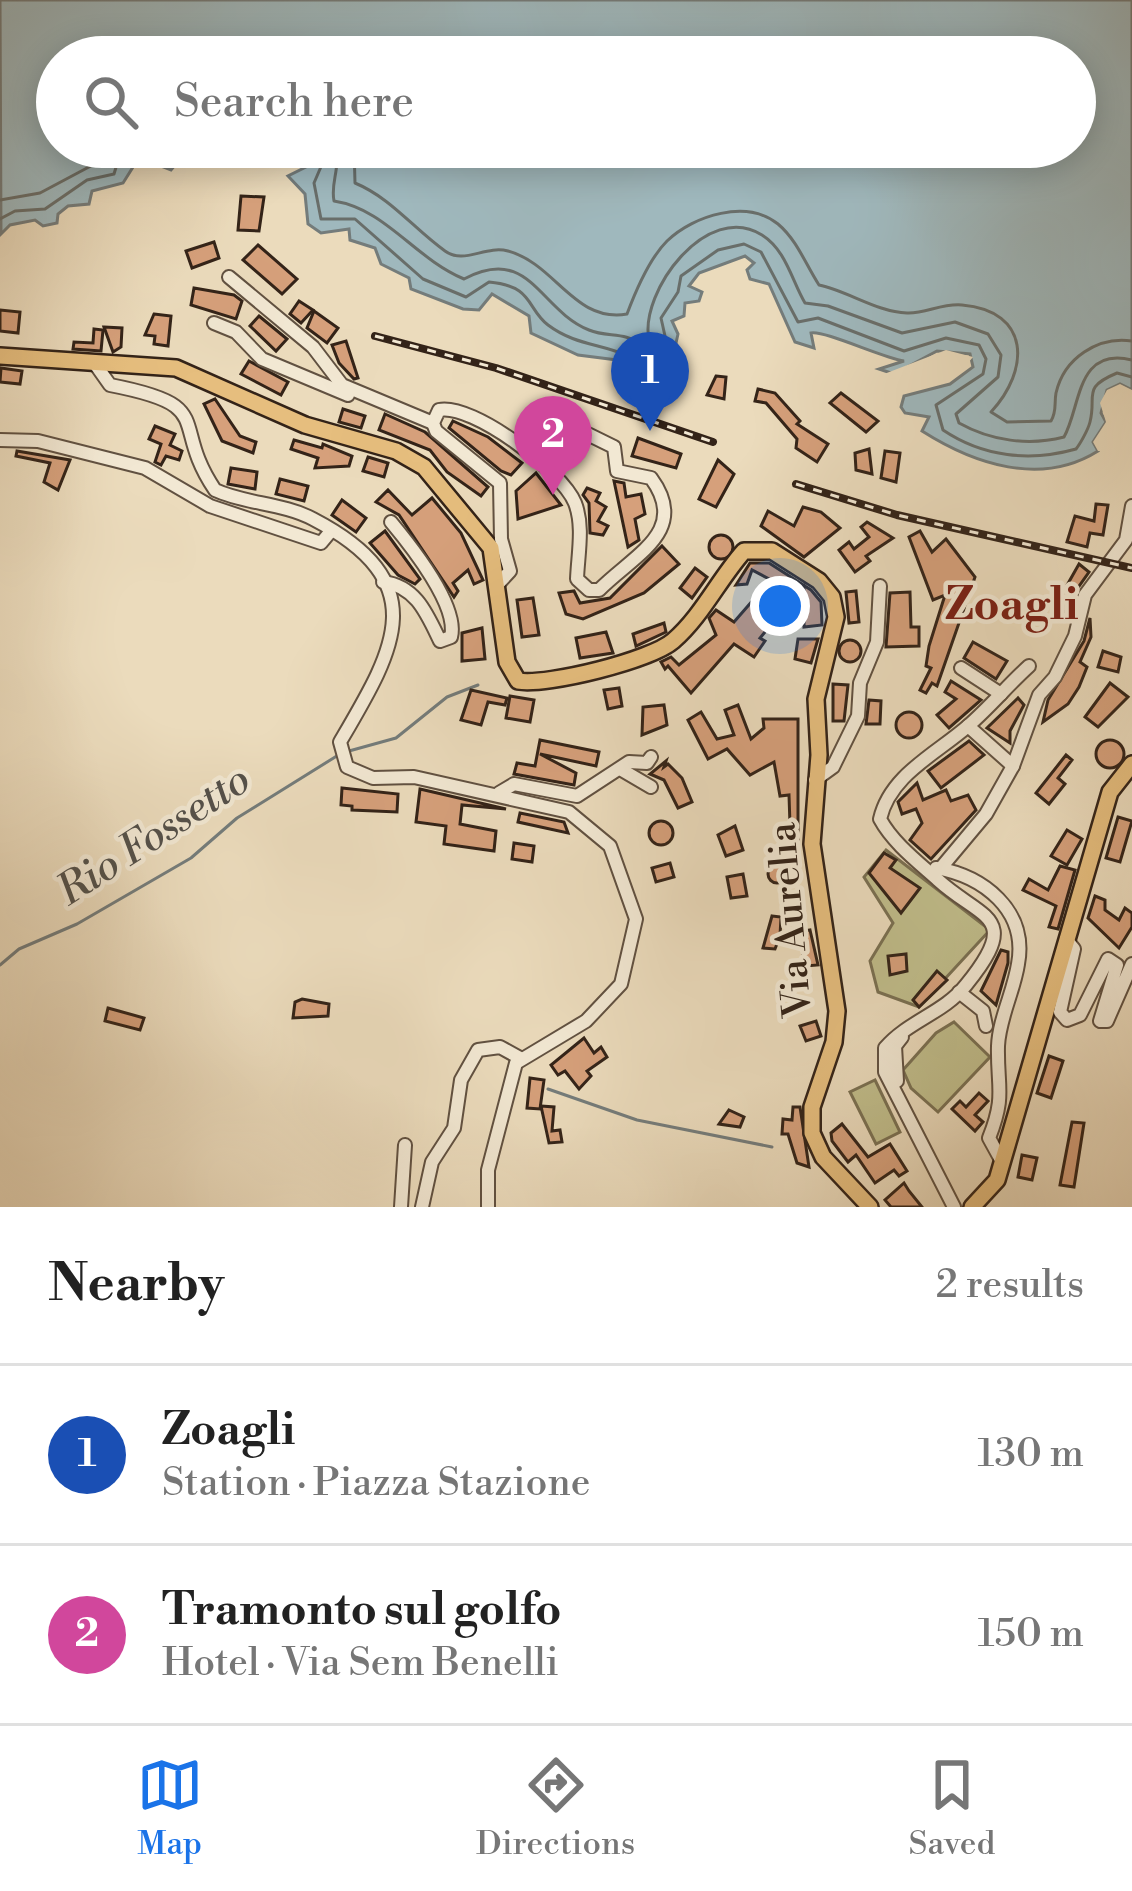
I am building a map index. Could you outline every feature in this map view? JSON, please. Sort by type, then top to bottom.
[{"type":"main road","name":"Via Aurelia","points":[[0,356],[176,368],[305,425],[396,451],[450,492],[491,548],[511,674],[518,681],[539,683],[662,649],[687,627],[743,551],[772,550],[819,581],[832,597],[836,617],[816,699],[812,844],[837,1011],[834,1042],[812,1108],[812,1133],[823,1157],[870,1207]]},
{"type":"main road","points":[[981,1203],[997,1180],[1111,792],[1132,764]]},
{"type":"street","points":[[236,275],[313,347],[342,386],[433,422]]},
{"type":"street","points":[[214,322],[236,332],[262,359],[334,390],[364,397]]},
{"type":"street","points":[[93,362],[110,385],[158,394],[176,405],[192,425],[214,490],[311,518],[356,550],[383,582],[396,632],[389,659],[340,751],[355,774],[414,777],[569,812],[591,825],[610,846],[637,919],[621,984],[603,1008],[520,1058],[509,1081],[488,1170],[488,1207]]},
{"type":"street","points":[[499,583],[510,571],[500,539],[500,483],[436,431],[433,422],[439,410],[452,407],[466,413],[540,460],[567,484],[579,518],[577,579],[589,590],[599,590],[659,535],[668,518],[663,494],[651,478],[617,471],[614,447],[556,419]]},
{"type":"street","points":[[0,440],[38,441],[145,468],[210,506],[283,526],[311,543],[321,543],[331,531]]},
{"type":"street","points":[[934,868],[986,814],[1013,766],[1039,695],[1055,677],[1075,636],[1085,595],[1126,540],[1132,506]]},
{"type":"street","points":[[391,522],[428,566],[428,578],[450,613],[452,633],[440,641],[436,656]]},
{"type":"street","points":[[383,582],[398,584],[418,601],[440,641]]},
{"type":"street","points":[[815,780],[833,767],[858,716],[860,682],[877,642],[880,586]]},
{"type":"street","points":[[1000,1158],[989,1138],[1004,1087],[998,1048],[1020,957],[1016,934],[1003,901],[982,882],[934,868],[889,836],[880,820],[884,801],[902,779],[968,726],[1029,666],[1030,687],[1039,695]]},
{"type":"street","points":[[961,668],[1001,694]]},
{"type":"street","points":[[968,726],[1013,766]]},
{"type":"street","points":[[499,794],[514,784],[577,796],[629,762],[647,763],[651,757]]},
{"type":"street","points":[[622,770],[651,787]]},
{"type":"street","points":[[934,868],[938,880],[988,914],[994,928],[991,949],[959,992],[885,1048],[911,1119],[954,1207]]},
{"type":"street","points":[[1066,939],[1075,949],[1060,1012],[1067,1020],[1080,1015],[1108,959],[1118,965],[1099,1012],[1100,1021],[1107,1022],[1132,964]]},
{"type":"street","points":[[959,992],[983,1011],[986,1026]]},
{"type":"street","points":[[422,1207],[432,1162],[454,1128],[461,1080],[478,1050],[500,1048],[520,1058]]},
{"type":"street","points":[[911,1119],[917,1105]]},
{"type":"street","points":[[401,1207],[405,1145]]},
{"type":"shaded area","points":[[886,850],[990,930],[919,1007],[878,992],[870,961],[893,923],[864,877]]},
{"type":"shaded area","points":[[954,1022],[990,1057],[938,1112],[911,1088],[903,1070],[936,1033]]},
{"type":"shaded area","points":[[875,1080],[900,1132],[876,1144],[850,1092]]},
{"type":"water","points":[[0,0],[1132,0],[1132,390],[1120,384],[1107,390],[1101,413],[1106,422],[1093,442],[1098,451],[1054,468],[1008,467],[963,453],[922,431],[929,417],[905,413],[901,407],[904,396],[950,384],[973,367],[970,354],[937,351],[894,374],[879,369],[904,361],[818,333],[811,333],[814,348],[795,342],[769,284],[750,279],[747,270],[754,263],[745,256],[699,273],[689,286],[702,292],[699,301],[685,303],[684,316],[672,321],[678,334],[672,361],[680,391],[670,393],[657,385],[643,389],[638,376],[617,360],[578,355],[531,333],[529,316],[492,294],[479,310],[463,309],[411,289],[409,278],[381,264],[375,248],[350,240],[349,229],[321,233],[308,224],[305,194],[288,176],[304,168],[1096,168],[1096,36],[36,36],[36,168],[132,168],[123,183],[92,191],[89,204],[68,206],[58,214],[57,223],[43,226],[35,220],[10,225],[1,234]]},
{"type":"pier","points":[[946,350],[973,357],[968,363],[962,356],[938,357],[896,379],[879,376]]},
{"type":"pier","points":[[1120,384],[1132,390],[1132,396],[1120,391],[1111,395],[1106,404],[1111,423],[1099,442],[1104,451],[1098,451],[1093,442],[1106,422],[1100,403],[1107,390]]},
{"type":"building","points":[[241,196],[264,197],[259,231],[238,230]]},
{"type":"building","points":[[214,242],[219,258],[192,268],[186,251]]},
{"type":"building","points":[[258,245],[297,279],[282,294],[243,260]]},
{"type":"building","points":[[194,288],[234,295],[242,301],[236,319],[191,305]]},
{"type":"building","points":[[299,301],[313,310],[301,323],[290,314]]},
{"type":"building","points":[[0,310],[20,312],[18,333],[0,331]]},
{"type":"building","points":[[314,311],[338,328],[327,343],[307,328]]},
{"type":"building","points":[[154,314],[171,316],[168,346],[154,344],[155,336],[145,335]]},
{"type":"building","points":[[259,316],[287,339],[276,351],[250,326]]},
{"type":"building","points":[[104,327],[122,328],[121,347],[113,352]]},
{"type":"building","points":[[94,329],[103,330],[101,351],[73,349],[74,342],[93,343]]},
{"type":"building","points":[[346,341],[358,378],[339,363],[332,345]]},
{"type":"building","points":[[249,361],[288,382],[281,395],[241,374]]},
{"type":"building","points":[[1,368],[22,371],[20,384],[0,382]]},
{"type":"building","points":[[716,376],[726,377],[724,399],[707,395]]},
{"type":"building","points":[[758,389],[775,393],[800,421],[797,424],[828,444],[817,462],[796,448],[797,439],[766,403],[755,401]]},
{"type":"building","points":[[841,393],[878,421],[866,432],[830,403]]},
{"type":"building","points":[[215,399],[240,436],[256,442],[253,453],[222,441],[204,404]]},
{"type":"building","points":[[343,409],[365,416],[361,428],[339,422]]},
{"type":"building","points":[[385,414],[425,432],[488,487],[481,496],[447,472],[430,450],[379,430]]},
{"type":"building","points":[[453,421],[488,437],[522,463],[511,475],[501,471],[449,428]]},
{"type":"building","points":[[155,426],[175,434],[170,445],[182,451],[179,460],[166,456],[161,465],[155,462],[161,444],[149,439]]},
{"type":"building","points":[[638,438],[681,454],[676,468],[632,456]]},
{"type":"building","points":[[294,440],[322,448],[323,444],[352,456],[349,466],[315,468],[318,458],[291,449]]},
{"type":"building","points":[[869,449],[872,474],[856,470],[855,453]]},
{"type":"building","points":[[17,451],[70,460],[58,490],[44,482],[50,463],[16,456]]},
{"type":"building","points":[[885,451],[900,453],[896,482],[881,478]]},
{"type":"building","points":[[368,457],[388,463],[384,477],[363,471]]},
{"type":"building","points":[[718,460],[734,474],[716,507],[699,499]]},
{"type":"building","points":[[231,468],[257,472],[255,489],[228,484]]},
{"type":"building","points":[[536,473],[561,505],[518,519],[516,491]]},
{"type":"building","points":[[280,479],[308,486],[304,501],[276,494]]},
{"type":"building","points":[[614,481],[624,483],[626,497],[641,494],[645,514],[635,519],[639,540],[628,547]]},
{"type":"building","points":[[587,488],[600,493],[596,501],[606,507],[598,521],[608,526],[603,535],[590,533],[589,503],[583,495]]},
{"type":"building","points":[[388,490],[412,515],[432,498],[461,533],[483,580],[474,584],[468,570],[453,583],[458,591],[454,597],[399,515],[376,502]]},
{"type":"building","points":[[342,500],[366,518],[356,532],[332,515]]},
{"type":"building","points":[[1096,504],[1108,505],[1103,535],[1090,533],[1087,547],[1067,542],[1075,516],[1094,521]]},
{"type":"building","points":[[803,507],[821,512],[840,528],[804,557],[761,526],[768,511],[794,526]]},
{"type":"building","points":[[867,522],[893,538],[866,556],[870,561],[855,572],[839,550],[849,542],[854,549],[869,537],[861,527]]},
{"type":"building","points":[[385,531],[420,579],[415,584],[398,575],[370,543]]},
{"type":"building","points":[[920,531],[932,552],[946,539],[975,577],[937,686],[932,683],[926,693],[920,690],[931,668],[926,666],[929,646],[945,595],[933,600],[909,537]]},
{"type":"building","points":[[721,535],[733,547],[721,559],[709,547]]},
{"type":"building","points":[[662,546],[679,564],[644,593],[583,619],[566,614],[559,593],[574,591],[580,603],[610,598]]},
{"type":"building","points":[[750,563],[769,563],[811,590],[821,602],[822,625],[804,627],[804,586],[789,603],[768,584],[771,580],[752,570],[747,584],[736,585]]},
{"type":"building","points":[[1079,564],[1089,572],[1075,592],[1068,620],[1068,612],[1060,611],[1057,603]]},
{"type":"building","points":[[695,568],[707,577],[692,598],[680,588]]},
{"type":"building","points":[[856,591],[859,622],[849,623],[846,592]]},
{"type":"building","points":[[910,592],[911,627],[919,627],[919,646],[886,647],[890,593]]},
{"type":"building","points":[[533,598],[539,635],[522,637],[517,600]]},
{"type":"building","points":[[754,599],[775,620],[760,638],[765,641],[754,657],[734,644],[691,693],[668,666],[665,669],[661,662],[671,657],[679,665],[716,635],[709,618],[716,610],[734,622]]},
{"type":"building","points":[[1090,618],[1091,637],[1080,662],[1087,667],[1079,687],[1068,704],[1043,722],[1048,700],[1084,641]]},
{"type":"building","points":[[664,623],[666,632],[636,646],[633,634]]},
{"type":"building","points":[[482,628],[485,659],[462,661],[462,633]]},
{"type":"building","points":[[606,632],[613,653],[580,658],[576,638]]},
{"type":"building","points":[[798,639],[818,639],[811,663],[795,659]]},
{"type":"building","points":[[850,640],[861,651],[850,662],[839,651]]},
{"type":"building","points":[[973,642],[1007,661],[996,679],[964,658]]},
{"type":"building","points":[[1103,651],[1121,657],[1118,672],[1098,667]]},
{"type":"building","points":[[951,681],[981,700],[949,728],[937,715],[956,699],[945,692]]},
{"type":"building","points":[[1110,683],[1128,697],[1098,727],[1085,717]]},
{"type":"building","points":[[833,684],[848,685],[844,721],[833,721]]},
{"type":"building","points":[[619,688],[622,706],[608,709],[604,690]]},
{"type":"building","points":[[471,690],[507,698],[505,705],[488,702],[481,725],[461,720]]},
{"type":"building","points":[[510,696],[534,700],[530,722],[506,718]]},
{"type":"building","points":[[1018,698],[1024,705],[1010,731],[1010,743],[987,728]]},
{"type":"building","points":[[869,700],[881,701],[880,724],[866,724]]},
{"type":"building","points":[[664,705],[667,725],[642,735],[643,707]]},
{"type":"building","points":[[738,705],[751,739],[764,728],[763,719],[798,719],[798,855],[791,855],[789,795],[780,796],[774,762],[750,775],[727,749],[708,759],[688,720],[701,712],[717,739],[734,735],[725,710]]},
{"type":"building","points":[[909,712],[922,725],[909,738],[896,725]]},
{"type":"building","points":[[540,740],[599,752],[596,766],[540,754],[576,773],[574,785],[514,774],[517,763],[535,766]]},
{"type":"building","points":[[1110,740],[1120,744],[1124,754],[1120,764],[1110,768],[1100,764],[1096,754],[1100,744]]},
{"type":"building","points":[[969,741],[984,755],[941,788],[928,771]]},
{"type":"building","points":[[1066,755],[1072,760],[1058,778],[1065,784],[1049,804],[1036,793]]},
{"type":"building","points":[[666,761],[664,767],[668,764],[682,778],[692,802],[678,808],[664,780],[650,774]]},
{"type":"building","points":[[917,783],[923,800],[946,790],[951,801],[968,795],[976,810],[931,859],[910,840],[922,823],[916,809],[902,814],[898,802]]},
{"type":"building","points":[[342,788],[398,794],[397,812],[352,810],[352,806],[341,805]]},
{"type":"building","points":[[420,789],[506,809],[462,805],[460,824],[496,831],[494,851],[444,844],[446,826],[416,822]]},
{"type":"building","points":[[520,813],[564,822],[568,833],[518,822]]},
{"type":"building","points":[[1118,817],[1132,821],[1120,862],[1106,858]]},
{"type":"building","points":[[661,821],[670,824],[670,842],[661,845],[652,842],[649,833],[652,824]]},
{"type":"building","points":[[735,826],[743,850],[726,856],[718,835]]},
{"type":"building","points":[[1067,830],[1082,839],[1067,865],[1051,856]]},
{"type":"building","points":[[514,843],[534,846],[532,862],[512,859]]},
{"type":"building","points":[[884,853],[896,860],[890,868],[920,888],[901,913],[869,873]]},
{"type":"building","points":[[670,863],[674,877],[656,882],[652,868]]},
{"type":"building","points":[[777,865],[786,874],[777,883],[768,874]]},
{"type":"building","points":[[1060,866],[1075,870],[1058,929],[1049,927],[1056,906],[1023,890],[1029,879],[1048,890]]},
{"type":"building","points":[[743,874],[747,896],[731,898],[727,877]]},
{"type":"building","points":[[1095,896],[1105,900],[1105,910],[1119,920],[1125,908],[1132,913],[1132,927],[1119,948],[1088,918]]},
{"type":"building","points":[[772,916],[781,917],[780,936],[775,949],[763,948]]},
{"type":"building","points":[[810,930],[818,965],[806,966],[797,932]]},
{"type":"building","points":[[1001,950],[1008,952],[1008,963],[996,1005],[981,991]]},
{"type":"building","points":[[906,954],[907,971],[890,975],[888,956]]},
{"type":"building","points":[[937,971],[947,980],[919,1007],[913,1000]]},
{"type":"building","points":[[295,1002],[329,1004],[328,1016],[293,1018]]},
{"type":"building","points":[[108,1008],[144,1018],[140,1030],[105,1021]]},
{"type":"building","points":[[816,1021],[821,1036],[806,1041],[800,1026]]},
{"type":"building","points":[[584,1038],[594,1053],[601,1047],[607,1057],[587,1071],[591,1076],[579,1089],[565,1071],[558,1075],[551,1065]]},
{"type":"building","points":[[1049,1056],[1063,1061],[1051,1098],[1037,1093]]},
{"type":"building","points":[[530,1078],[544,1080],[540,1109],[527,1108]]},
{"type":"building","points":[[979,1093],[988,1101],[975,1115],[983,1122],[975,1131],[952,1109],[960,1101],[966,1107]]},
{"type":"building","points":[[541,1106],[554,1107],[552,1131],[560,1130],[562,1142],[549,1143]]},
{"type":"building","points":[[793,1107],[800,1107],[809,1167],[797,1163],[788,1134],[782,1134],[783,1119],[792,1120]]},
{"type":"building","points":[[729,1110],[744,1117],[740,1127],[719,1124]]},
{"type":"building","points":[[1072,1122],[1084,1123],[1074,1187],[1060,1185]]},
{"type":"building","points":[[842,1124],[868,1157],[890,1144],[907,1171],[899,1176],[894,1170],[875,1183],[856,1155],[848,1162],[832,1141],[831,1133]]},
{"type":"building","points":[[1022,1155],[1037,1158],[1032,1180],[1018,1177]]},
{"type":"building","points":[[904,1183],[922,1207],[891,1207],[885,1200]]},
{"type":"waterway","name":"Rio Fossetto","points":[[349,751],[396,738],[447,697],[478,685]]},
{"type":"waterway","name":"Rio Fossetto","points":[[0,965],[19,949],[77,924],[191,858],[237,818],[340,754]]},
{"type":"waterway","points":[[548,1089],[637,1120],[772,1147]]},
{"type":"railway","points":[[375,336],[496,368],[713,442]]},
{"type":"railway","points":[[796,484],[897,515],[1132,568]]},
{"type":"place","name":"Zoagli","points":[[650,431]]},
{"type":"place","name":"Tramonto sul golfo","points":[[553,495]]},
{"type":"district","name":"Zoagli","points":[[1012,605]]}]
